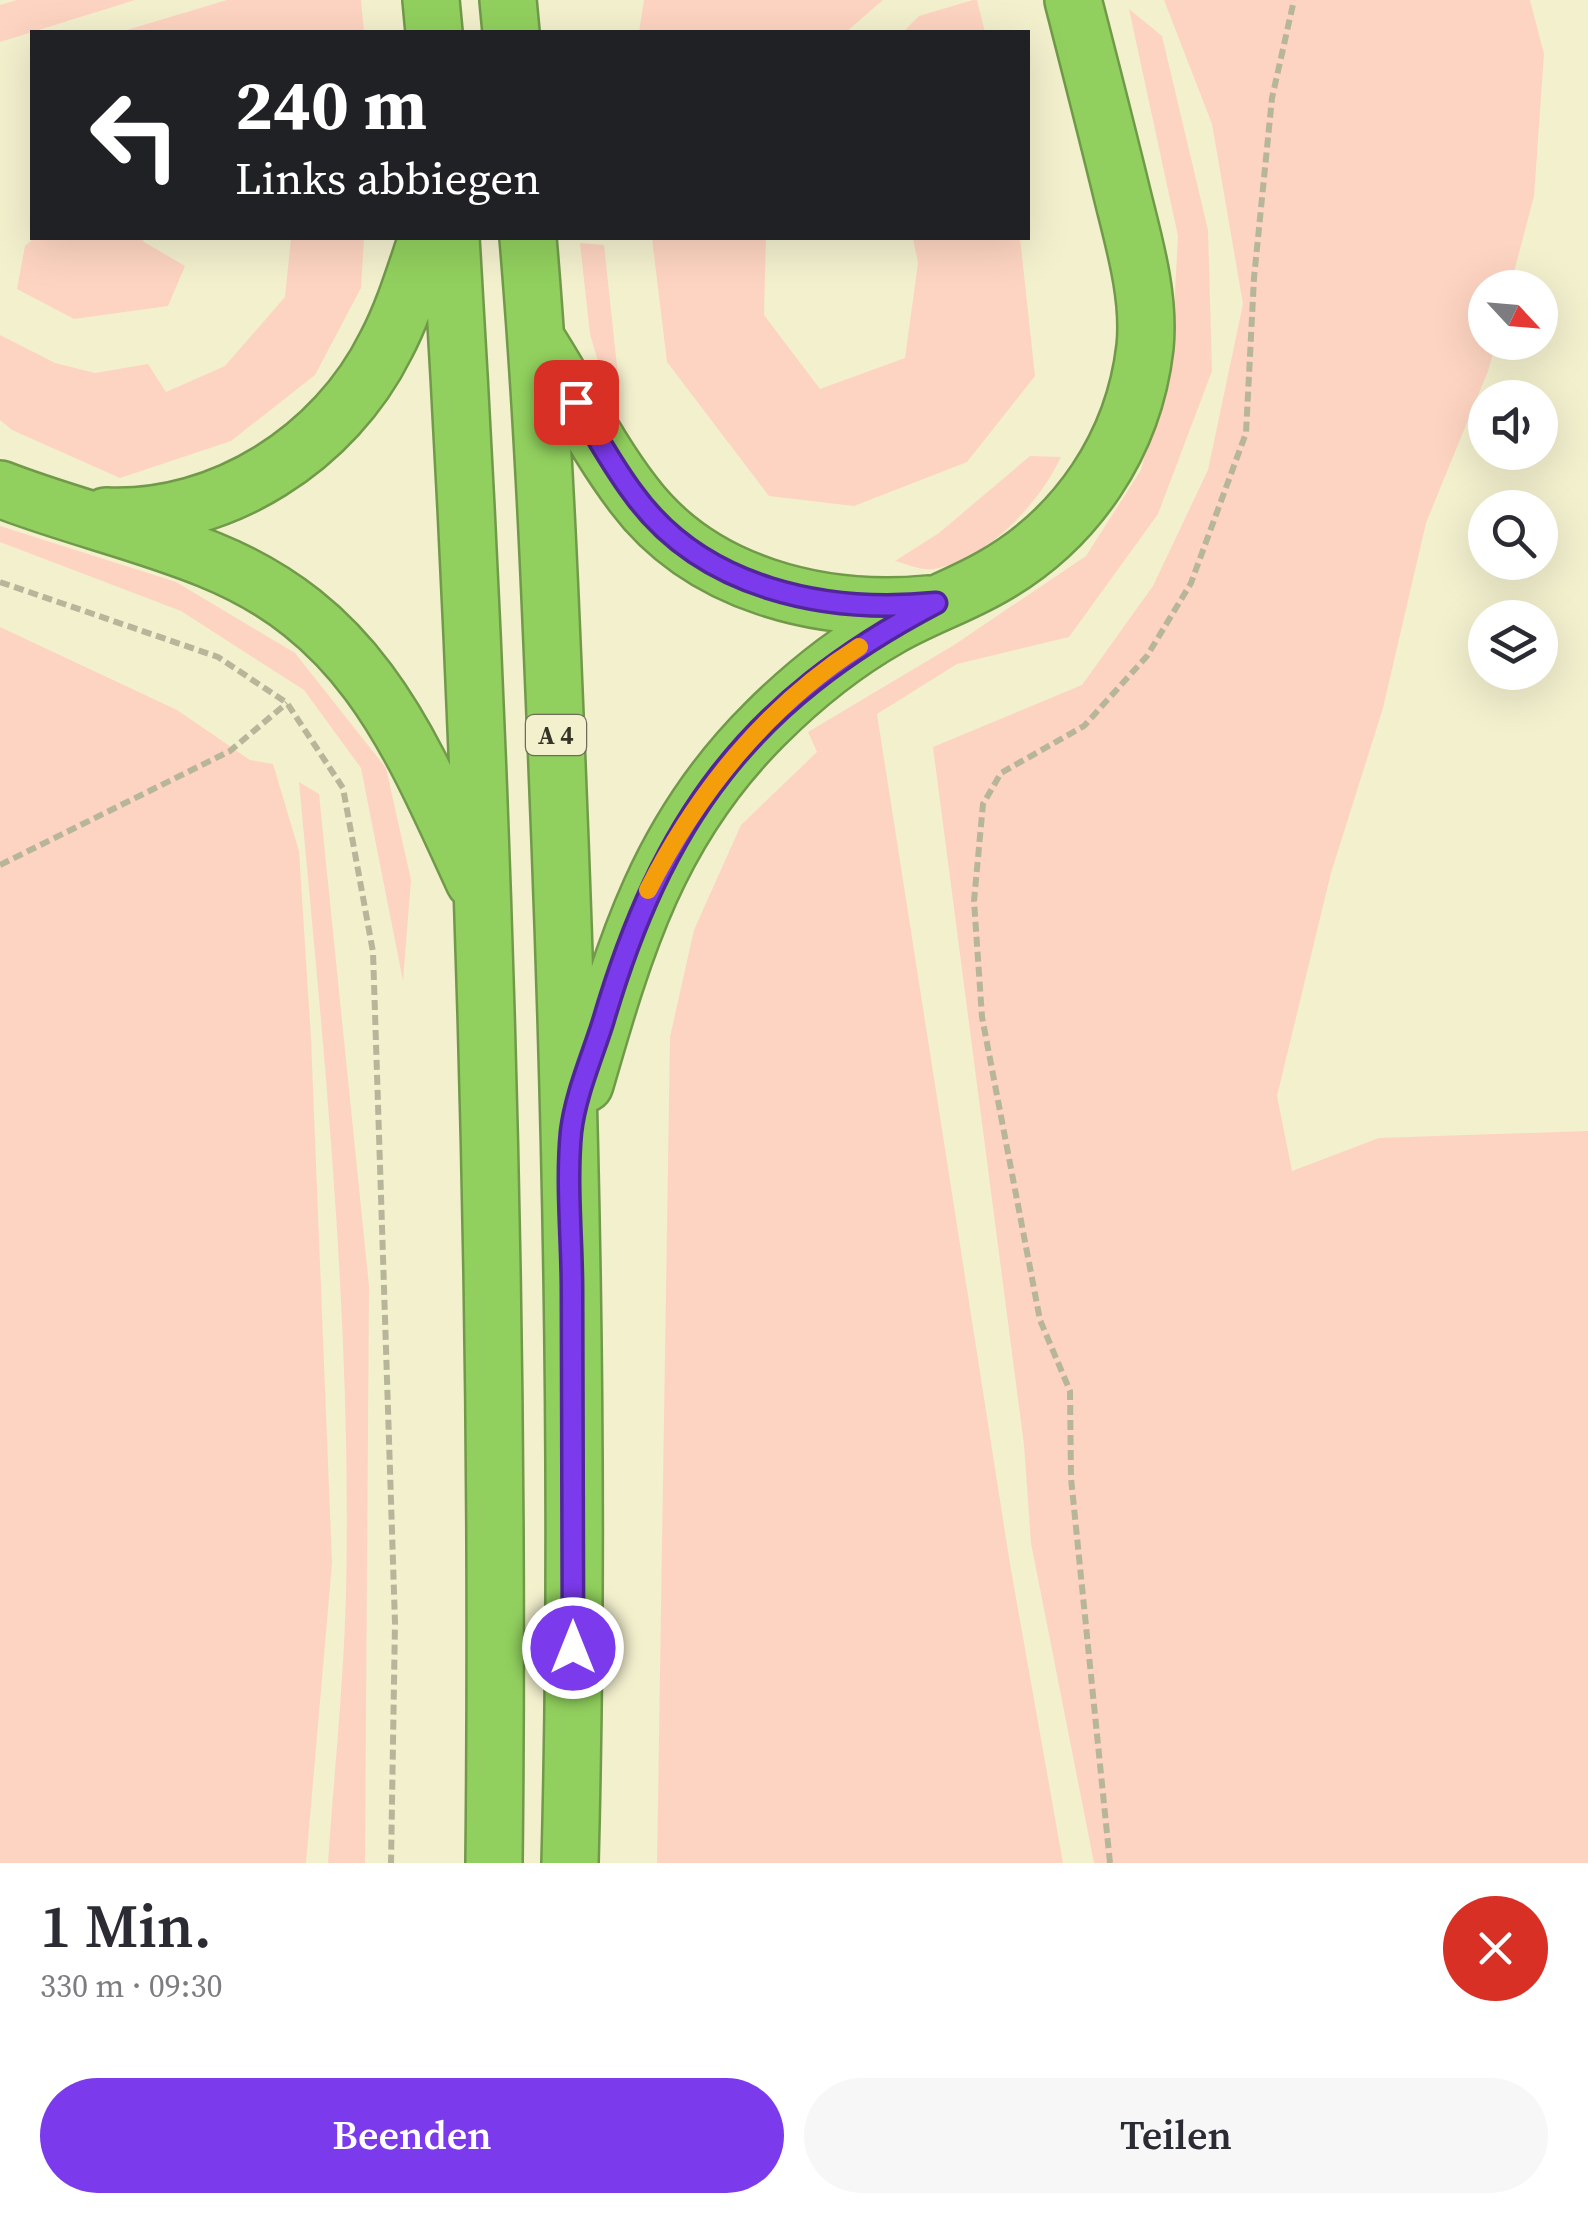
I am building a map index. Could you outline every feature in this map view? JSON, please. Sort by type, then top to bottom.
[{"type":"highway","points":[[432,0],[434,30]]},
{"type":"highway","points":[[508,0],[511,30]]},
{"type":"highway","points":[[571,1130],[642,902],[695,808],[751,738],[802,689],[859,647],[1022,559],[1078,507],[1117,446],[1140,378],[1146,342],[1144,298],[1073,0]]},
{"type":"highway","points":[[78,514],[132,515],[197,504],[234,491],[298,452],[325,430],[369,376],[400,313],[426,240]]},
{"type":"highway","points":[[451,240],[486,906],[496,1708],[494,1863]]},
{"type":"highway","name":"A 4","points":[[528,240],[537,340],[571,1130],[574,1728],[570,1863]]},
{"type":"highway","points":[[537,340],[634,495],[680,540],[707,558],[764,587],[828,604],[894,607],[936,603]]},
{"type":"highway","points":[[0,489],[230,569],[272,592],[336,643],[372,684],[409,740],[486,906]]},
{"type":"path","points":[[1110,1863],[1072,1496],[1070,1390],[1040,1320],[982,1016],[974,901],[982,804],[1001,773],[1084,726],[1146,656],[1192,583],[1246,433],[1254,278],[1272,98],[1294,0]]},
{"type":"path","points":[[0,582],[218,657],[287,703],[343,788],[374,952],[396,1623],[392,1863]]},
{"type":"path","points":[[0,864],[230,751],[287,703]]},
{"type":"shaded area","points":[[17,0],[135,0],[0,42],[0,5]]},
{"type":"shaded area","points":[[227,0],[361,0],[364,30],[127,30]]},
{"type":"shaded area","points":[[644,0],[883,0],[848,30],[639,30]]},
{"type":"shaded area","points":[[977,0],[984,30],[905,30],[919,16]]},
{"type":"shaded area","points":[[1164,0],[1530,0],[1544,54],[1534,196],[1514,270],[1468,270],[1468,360],[1491,360],[1484,380],[1468,380],[1468,420],[1426,523],[1383,708],[1331,873],[1277,1096],[1292,1171],[1379,1138],[1588,1131],[1588,1863],[1094,1863],[1031,1543],[1024,1445],[933,747],[1082,685],[1153,586],[1208,470],[1243,304],[1212,124]]},
{"type":"shaded area","points":[[1129,9],[1162,36],[1208,230],[1212,371],[1158,514],[1069,637],[957,664],[877,714],[1010,1564],[1063,1863],[657,1863],[670,1037],[694,930],[741,825],[817,752],[808,732],[954,645],[1086,556],[1141,470],[1172,349],[1178,236]]},
{"type":"shaded area","points":[[32,240],[143,240],[185,266],[168,306],[74,319],[17,289],[25,246]]},
{"type":"shaded area","points":[[291,240],[364,240],[361,288],[315,375],[231,441],[120,478],[12,430],[0,420],[0,335],[55,363],[95,373],[148,364],[166,392],[225,366],[285,297]]},
{"type":"shaded area","points":[[652,240],[766,240],[764,315],[820,389],[905,358],[918,263],[913,240],[1020,240],[1035,376],[967,462],[854,506],[769,496],[667,362]]},
{"type":"shaded area","points":[[580,243],[604,245],[619,385],[608,396],[590,334]]},
{"type":"shaded area","points":[[1030,456],[1061,457],[1039,493],[992,542],[954,563],[934,569],[895,561],[939,533]]},
{"type":"shaded area","points":[[0,526],[176,582],[295,653],[386,768],[411,880],[403,981],[361,768],[304,690],[181,611],[0,542]]},
{"type":"shaded area","points":[[0,627],[177,710],[250,760],[273,764],[299,851],[311,1039],[332,1563],[306,1863],[0,1863]]},
{"type":"shaded area","points":[[299,782],[319,794],[369,1286],[365,1863],[328,1863],[345,1625],[345,1388],[334,1186]]},
{"type":"slow traffic","points":[[648,890],[695,808],[727,765],[802,689],[859,647]]},
{"type":"route","points":[[573,1648],[571,1130],[621,960],[642,902],[666,854],[727,765],[763,725],[844,656],[936,603],[894,607],[828,604],[764,587],[735,574],[680,540],[634,495],[576,402]]}]
